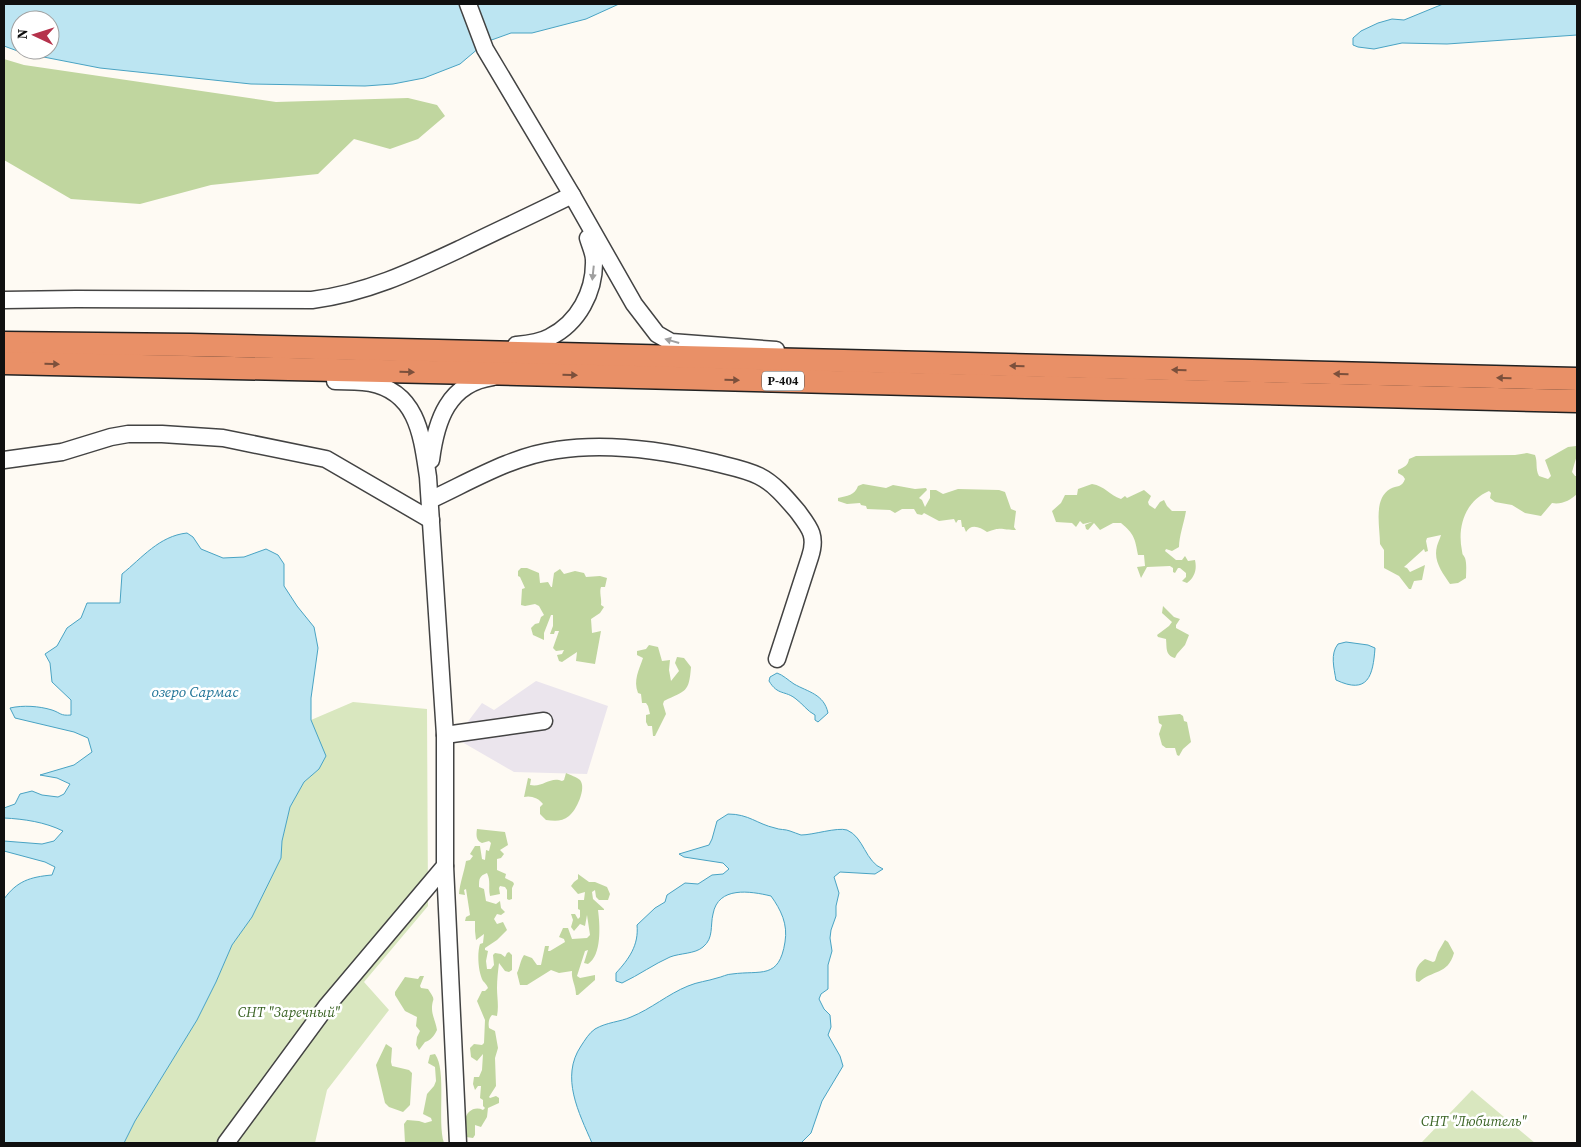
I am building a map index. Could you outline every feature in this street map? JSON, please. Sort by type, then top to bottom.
[{"type":"highway","name":"Р-404","points":[[4,343],[191,345],[1577,379]]},
{"type":"highway","name":"Р-404","points":[[4,363],[518,374],[1572,404]]},
{"type":"street","points":[[468,4],[485,49],[634,304],[657,334],[671,342],[748,347],[930,364]]},
{"type":"street","points":[[4,300],[76,298],[312,300],[338,297],[364,290],[576,202]]},
{"type":"street","points":[[469,352],[538,342],[550,338],[565,328],[578,315],[588,297],[593,278],[595,258],[576,202]]},
{"type":"street","points":[[191,366],[245,376],[370,383],[387,389],[406,403],[418,422],[423,441],[430,500],[445,735],[445,866],[458,1143]]},
{"type":"street","points":[[428,477],[435,434],[445,408],[454,397],[470,385],[480,381],[518,374]]},
{"type":"street","points":[[4,460],[62,452],[111,437],[128,434],[223,438],[326,459],[431,520]]},
{"type":"street","points":[[430,500],[525,456],[557,450],[591,447],[625,448],[685,456],[726,465],[759,476],[788,499],[807,524],[813,540],[810,557],[777,659]]},
{"type":"street","points":[[445,735],[544,721]]},
{"type":"street","points":[[226,1143],[326,1007],[445,866]]},
{"type":"shaded area","points":[[536,681],[608,706],[587,774],[514,772],[462,742],[463,728],[482,703],[494,710]]},
{"type":"green space","points":[[4,59],[24,65],[276,102],[408,98],[437,105],[445,116],[418,139],[390,149],[354,139],[318,174],[211,185],[140,204],[71,199],[4,160]]},
{"type":"green space","points":[[1576,446],[1577,455],[1572,472],[1577,476],[1577,494],[1566,502],[1552,503],[1541,516],[1525,513],[1512,505],[1495,502],[1490,498],[1491,493],[1489,491],[1474,501],[1465,516],[1461,533],[1462,554],[1466,563],[1466,578],[1458,583],[1450,584],[1441,571],[1436,551],[1441,535],[1427,538],[1428,551],[1425,552],[1424,549],[1404,567],[1410,572],[1425,565],[1422,580],[1414,581],[1411,589],[1399,576],[1384,568],[1384,550],[1380,544],[1379,506],[1381,499],[1390,489],[1404,482],[1405,479],[1398,473],[1398,470],[1407,465],[1409,459],[1416,456],[1515,455],[1527,453],[1535,455],[1539,476],[1548,479],[1551,476],[1545,460],[1568,447]]},
{"type":"green space","points":[[863,484],[886,488],[893,485],[915,489],[926,488],[927,490],[919,498],[925,507],[930,498],[930,490],[936,490],[943,494],[958,489],[999,490],[1005,492],[1011,509],[1016,511],[1014,527],[1016,530],[999,529],[987,532],[979,527],[973,527],[966,532],[964,527],[962,527],[961,520],[958,520],[956,523],[954,519],[939,521],[924,513],[922,515],[917,514],[914,509],[902,509],[895,513],[890,510],[867,509],[866,506],[860,503],[847,504],[838,501],[838,498],[850,495],[858,486]]},
{"type":"green space","points":[[1092,484],[1121,499],[1144,490],[1151,496],[1148,502],[1149,505],[1155,509],[1164,500],[1172,511],[1186,511],[1179,547],[1172,551],[1166,549],[1165,551],[1176,560],[1182,560],[1185,556],[1188,561],[1195,560],[1195,573],[1190,581],[1187,583],[1182,581],[1186,577],[1186,573],[1178,568],[1175,573],[1170,566],[1147,567],[1141,578],[1137,567],[1145,566],[1144,555],[1138,555],[1133,537],[1129,530],[1121,523],[1113,523],[1100,530],[1094,523],[1088,530],[1085,525],[1092,522],[1083,524],[1080,521],[1076,527],[1072,523],[1056,522],[1052,511],[1061,503],[1065,495],[1077,495],[1078,489]]},
{"type":"green space","points":[[521,568],[527,568],[539,573],[540,583],[548,582],[551,587],[554,573],[560,569],[564,574],[575,571],[584,573],[586,577],[600,576],[607,578],[605,587],[600,589],[601,605],[604,607],[600,613],[591,619],[592,633],[601,631],[595,664],[576,661],[577,652],[562,662],[559,661],[557,655],[562,654],[564,650],[556,651],[553,648],[559,631],[550,634],[553,626],[553,615],[551,615],[544,633],[544,640],[533,635],[531,628],[539,623],[544,615],[539,606],[535,604],[521,605],[522,589],[525,588],[518,576],[518,571]]},
{"type":"green space","points":[[1163,606],[1174,617],[1180,619],[1176,628],[1189,635],[1185,645],[1175,658],[1168,653],[1166,639],[1157,635],[1172,622],[1162,613]]},
{"type":"green space","points":[[649,645],[658,647],[662,661],[670,660],[671,681],[679,671],[675,663],[677,657],[684,658],[691,667],[689,682],[685,690],[664,701],[666,714],[655,736],[653,736],[652,726],[648,726],[646,722],[646,715],[650,714],[648,706],[646,703],[642,703],[641,694],[638,693],[636,684],[643,658],[637,655],[637,651],[646,649]]},
{"type":"green space","name":"СНТ \"Заречный\"","points":[[353,702],[427,709],[428,906],[364,982],[389,1010],[327,1090],[315,1143],[124,1143],[135,1121],[197,1020],[232,945],[252,917],[281,858],[282,841],[290,807],[304,782],[319,769],[317,738],[311,720]]},
{"type":"green space","points":[[1180,714],[1183,716],[1184,721],[1187,722],[1191,742],[1183,749],[1179,756],[1175,748],[1166,748],[1162,745],[1159,734],[1162,725],[1159,723],[1158,716]]},
{"type":"green space","points":[[566,773],[580,780],[582,788],[580,799],[575,809],[566,818],[558,821],[546,820],[540,814],[540,807],[543,804],[529,796],[524,797],[528,778],[531,779],[530,785],[539,785],[554,780],[562,781]]},
{"type":"green space","points":[[477,829],[505,832],[508,845],[500,850],[504,854],[501,858],[497,859],[497,870],[506,874],[505,878],[514,884],[512,899],[509,900],[507,899],[505,887],[500,886],[500,894],[490,896],[487,873],[482,875],[479,880],[479,887],[484,889],[486,901],[496,904],[500,901],[501,908],[505,912],[501,915],[497,914],[494,919],[497,924],[503,922],[507,930],[485,948],[488,951],[487,969],[491,969],[494,965],[493,955],[495,953],[505,957],[509,952],[512,955],[512,970],[509,972],[505,971],[499,963],[497,1016],[492,1015],[489,1022],[489,1028],[495,1031],[498,1048],[495,1058],[496,1086],[489,1097],[496,1096],[499,1098],[499,1103],[488,1108],[487,1117],[481,1127],[475,1125],[475,1135],[473,1138],[466,1137],[465,1123],[467,1114],[471,1110],[483,1110],[485,1108],[483,1100],[480,1098],[481,1086],[478,1086],[475,1090],[473,1084],[474,1077],[479,1077],[482,1070],[483,1054],[477,1061],[471,1057],[470,1048],[474,1044],[482,1045],[484,1043],[485,1020],[477,1001],[482,991],[488,988],[481,977],[478,962],[478,952],[480,944],[483,943],[484,934],[476,940],[475,921],[465,921],[466,917],[470,915],[466,889],[464,890],[465,895],[459,894],[466,861],[470,860],[473,856],[470,854],[475,846],[480,846],[482,859],[485,860],[486,850],[489,851],[491,843],[489,841],[482,843],[479,841]]},
{"type":"green space","points":[[578,874],[589,882],[595,882],[607,887],[610,894],[608,900],[599,900],[596,897],[595,890],[592,892],[593,899],[604,909],[598,910],[598,947],[593,960],[588,964],[584,963],[588,950],[585,951],[577,976],[580,978],[595,975],[595,980],[578,995],[576,995],[572,971],[559,973],[551,970],[527,985],[520,985],[517,973],[524,955],[532,958],[537,965],[541,965],[545,946],[549,946],[548,951],[550,951],[565,942],[564,939],[559,937],[563,928],[568,928],[572,939],[587,938],[590,935],[587,915],[585,926],[580,924],[574,931],[571,927],[573,920],[571,914],[575,914],[578,919],[580,917],[578,900],[584,900],[585,892],[578,894],[571,886],[578,879]]},
{"type":"green space","points":[[1445,940],[1454,953],[1448,965],[1419,982],[1416,981],[1418,966],[1425,959],[1435,961]]},
{"type":"green space","points":[[420,976],[424,976],[421,988],[428,989],[433,998],[432,1011],[437,1030],[432,1038],[425,1042],[419,1050],[416,1045],[420,1031],[416,1026],[417,1017],[405,1011],[395,992],[405,977],[418,979]]},
{"type":"green space","points":[[386,1044],[392,1048],[392,1066],[409,1070],[412,1073],[410,1105],[403,1112],[389,1107],[385,1103],[376,1065]]},
{"type":"green space","points":[[435,1054],[439,1062],[441,1122],[444,1143],[405,1143],[404,1124],[407,1120],[425,1123],[432,1121],[431,1118],[423,1114],[427,1094],[436,1081],[435,1067],[428,1063],[430,1055]]},
{"type":"green space","name":"СНТ \"Любитель\"","points":[[1472,1090],[1535,1143],[1421,1143]]},
{"type":"water","points":[[4,4],[619,4],[586,19],[532,33],[511,33],[486,42],[460,64],[424,78],[393,84],[365,86],[251,84],[100,68],[59,60],[60,10],[10,10],[10,48],[4,46]]},
{"type":"water","points":[[1443,4],[1577,4],[1577,35],[1447,44],[1402,43],[1374,49],[1353,45],[1353,38],[1361,31],[1378,23],[1392,19],[1404,20]]},
{"type":"water","name":"озеро Сармас","points":[[187,533],[193,537],[201,549],[223,558],[244,557],[266,549],[278,555],[284,564],[284,586],[314,627],[318,648],[311,698],[311,720],[326,756],[319,769],[304,782],[290,807],[282,841],[281,858],[252,917],[232,945],[197,1020],[135,1121],[124,1143],[4,1143],[4,899],[14,888],[25,881],[52,875],[55,867],[45,862],[4,851],[4,841],[42,844],[54,841],[63,831],[49,825],[4,818],[4,808],[15,804],[20,794],[32,791],[42,795],[58,797],[64,794],[70,784],[57,778],[40,775],[74,765],[92,752],[88,738],[74,732],[15,718],[10,708],[20,706],[36,707],[52,710],[63,715],[71,715],[71,700],[52,682],[50,663],[45,654],[57,646],[67,628],[81,618],[87,603],[120,603],[122,574],[159,543],[168,538]]},
{"type":"water","points":[[1346,642],[1368,645],[1375,648],[1373,667],[1367,680],[1362,684],[1347,684],[1336,680],[1333,661],[1334,652],[1338,644]]},
{"type":"water","points":[[777,673],[819,698],[828,713],[818,722],[815,720],[815,715],[792,696],[775,689],[769,681],[770,677]]},
{"type":"water","points":[[728,814],[747,817],[769,826],[801,835],[847,830],[853,833],[872,861],[883,869],[875,874],[840,872],[834,877],[839,893],[836,916],[830,938],[832,951],[828,965],[828,989],[821,994],[819,999],[824,1009],[830,1015],[831,1027],[828,1035],[840,1056],[843,1066],[822,1101],[811,1133],[801,1143],[592,1143],[577,1107],[572,1082],[575,1058],[591,1032],[609,1023],[627,1019],[638,1014],[673,993],[691,985],[730,974],[767,971],[773,968],[782,954],[786,935],[785,923],[781,912],[771,896],[745,892],[736,893],[721,899],[716,905],[709,940],[703,947],[696,951],[670,957],[622,983],[616,981],[616,973],[629,957],[635,945],[637,925],[655,908],[665,902],[667,895],[685,883],[698,884],[712,875],[723,874],[729,869],[723,863],[684,857],[679,854],[709,845],[717,821]]}]
